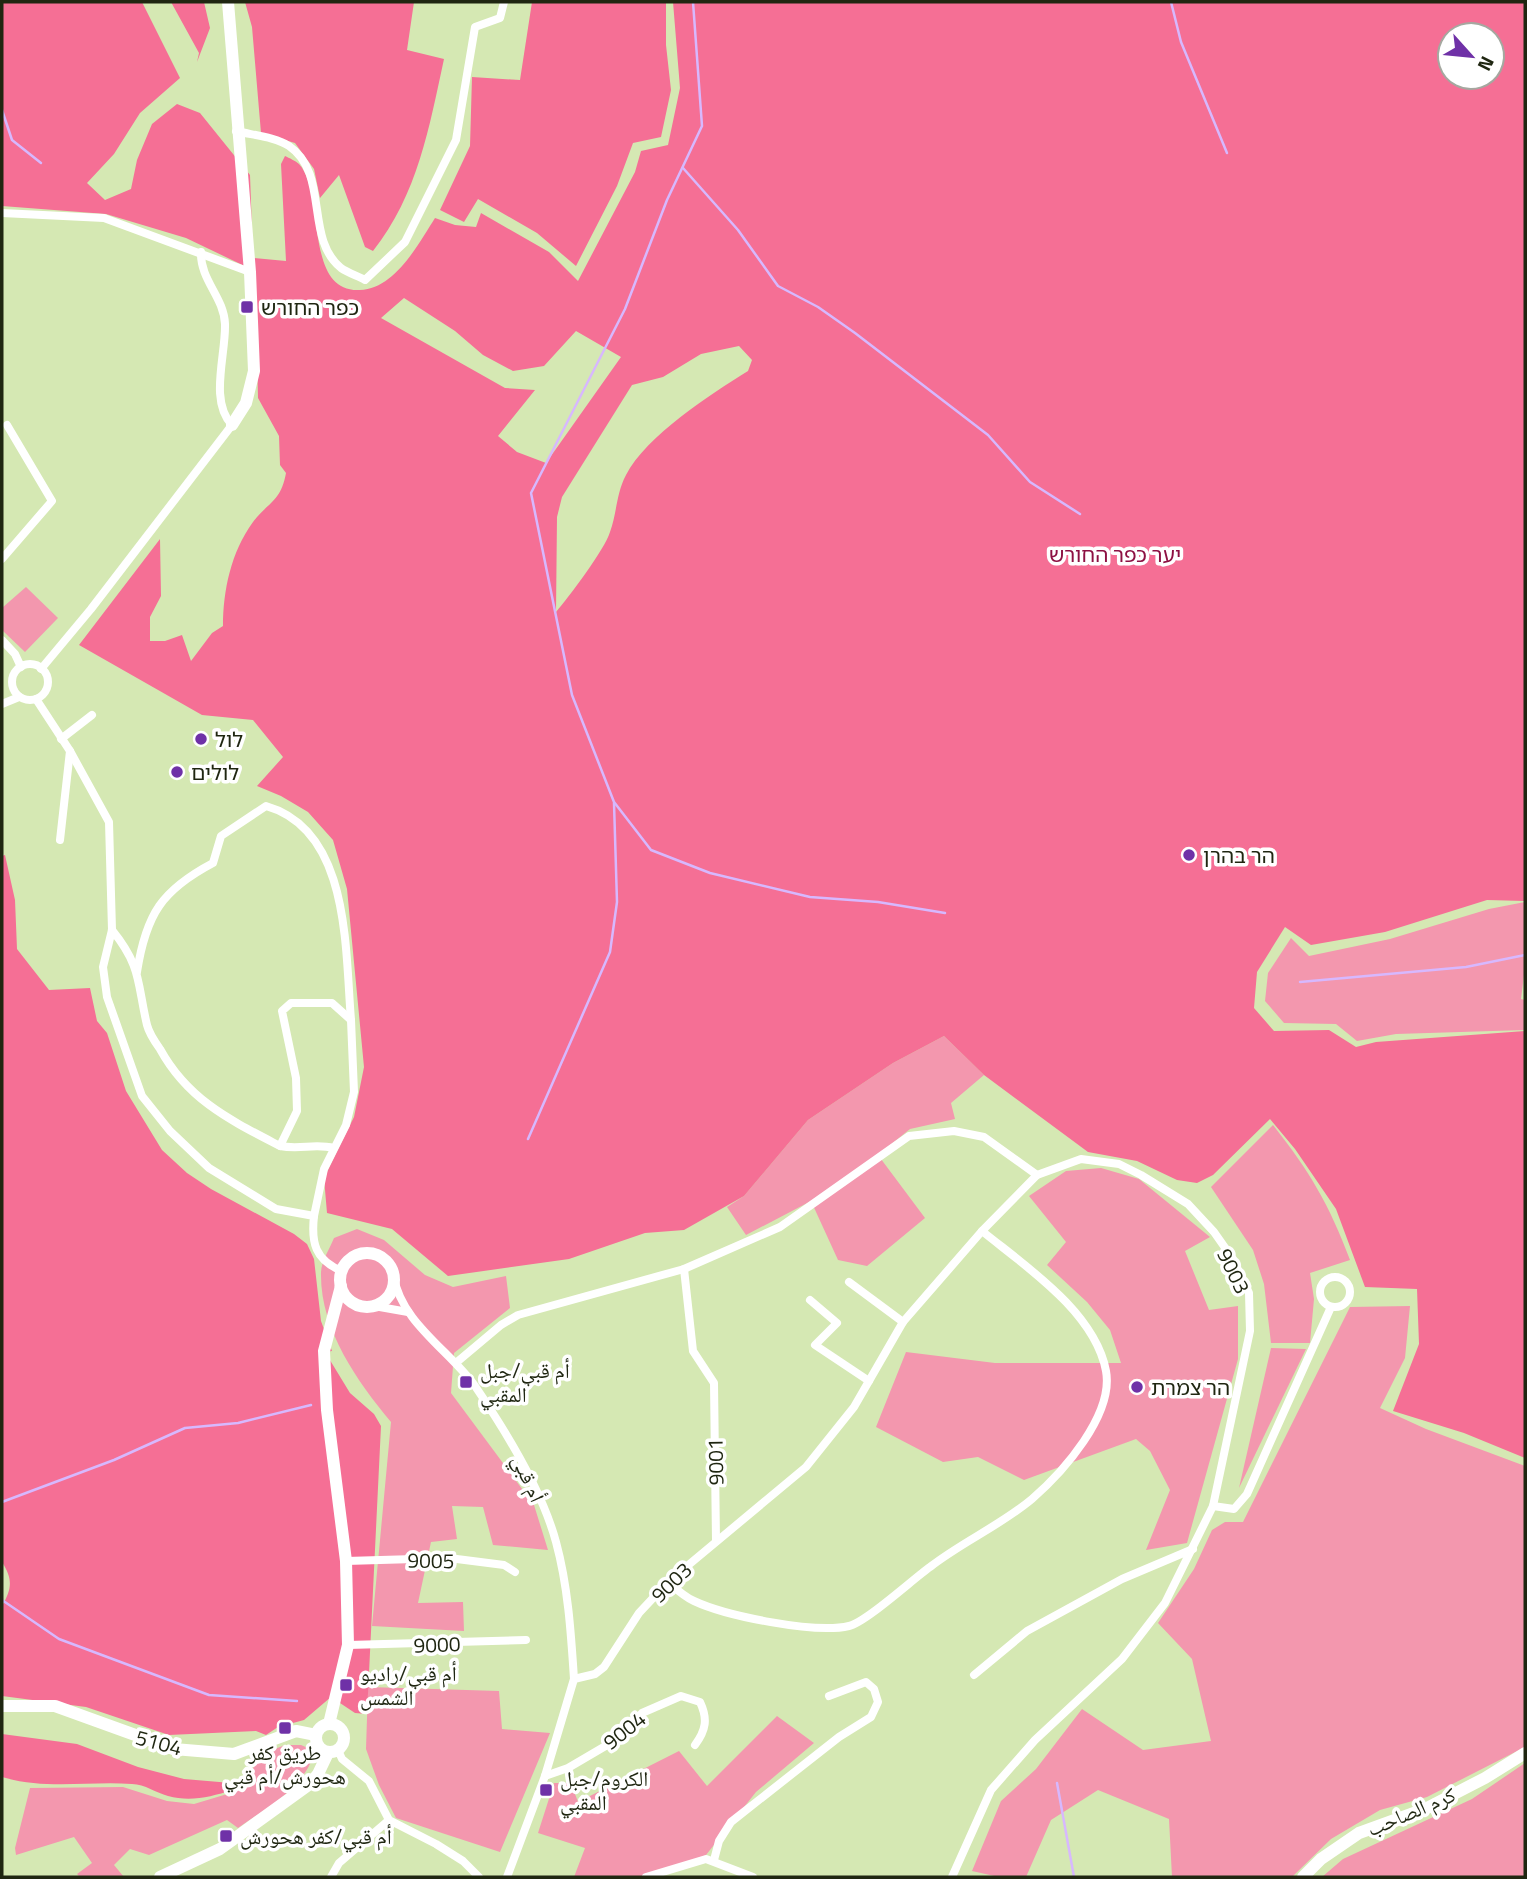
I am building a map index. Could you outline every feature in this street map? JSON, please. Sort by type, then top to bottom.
[{"type":"street","points":[[41,669],[92,609],[246,403],[254,371],[250,272],[236,131],[228,2]]},
{"type":"street","points":[[236,131],[289,146],[311,173],[323,238],[334,260],[341,268],[366,280],[405,242],[456,140],[475,27],[500,19],[503,2]]},
{"type":"street","points":[[2,214],[104,218],[250,272]]},
{"type":"street","points":[[201,252],[203,274],[225,323],[221,409],[232,425]]},
{"type":"street","points":[[2,559],[52,501],[7,425]]},
{"type":"street","points":[[2,640],[15,654],[21,667]]},
{"type":"street","points":[[19,697],[12,681],[21,667],[31,664],[41,669],[47,685],[36,699]]},
{"type":"street","points":[[2,704],[19,697],[36,699]]},
{"type":"street","points":[[36,699],[70,751],[109,822],[112,930],[103,967],[107,997],[142,1096],[170,1131],[209,1168],[276,1209],[314,1216]]},
{"type":"street","points":[[61,739],[92,715]]},
{"type":"street","points":[[60,840],[70,751]]},
{"type":"street","points":[[137,972],[157,907],[181,880],[213,863],[221,836],[265,806],[288,813],[324,851],[340,901],[351,1020],[354,1092],[346,1125],[324,1169],[311,1236],[318,1256],[328,1265],[342,1271]]},
{"type":"street","points":[[112,930],[133,958],[148,1027],[174,1076],[202,1101],[280,1146],[303,1150],[316,1144],[334,1148]]},
{"type":"street","points":[[280,1146],[297,1111],[296,1078],[282,1011],[291,1003],[332,1003],[351,1020]]},
{"type":"street","points":[[457,1363],[501,1325],[518,1315],[684,1269],[780,1227],[909,1136],[954,1131],[984,1137],[1037,1175]]},
{"type":"street","name":"9003","points":[[574,1679],[594,1674],[604,1667],[639,1613],[668,1582],[806,1467],[835,1434],[903,1322],[982,1231],[1037,1175],[1081,1159],[1119,1164],[1188,1204],[1214,1232],[1233,1259],[1249,1293],[1250,1331],[1213,1506],[1165,1603],[1122,1659],[1035,1740],[991,1790],[952,1877]]},
{"type":"street","points":[[668,1582],[691,1600],[718,1610],[822,1630],[852,1626],[942,1558],[1031,1499],[1081,1446],[1104,1405],[1106,1372],[1097,1341],[1056,1292],[982,1231]]},
{"type":"street","points":[[328,1724],[348,1645],[346,1561],[327,1410],[324,1351],[341,1286],[342,1271],[356,1254],[373,1253],[389,1263],[394,1277],[390,1295],[345,1315],[329,1336]]},
{"type":"street","name":"9001","points":[[684,1269],[693,1351],[714,1383],[716,1541]]},
{"type":"street","name":"أم قبي","points":[[394,1277],[396,1288],[408,1312],[457,1363],[514,1445],[556,1540],[570,1617],[574,1679]]},
{"type":"street","points":[[849,1282],[903,1322]]},
{"type":"street","points":[[341,1286],[351,1301],[408,1312]]},
{"type":"street","points":[[810,1300],[837,1323],[815,1345],[869,1381]]},
{"type":"street","points":[[1213,1506],[1234,1509],[1247,1494],[1331,1307]]},
{"type":"street","points":[[974,1675],[1027,1631],[1122,1579],[1192,1549]]},
{"type":"street","name":"9005","points":[[346,1561],[449,1558],[504,1565],[515,1572]]},
{"type":"street","name":"9000","points":[[348,1645],[527,1640]]},
{"type":"street","points":[[507,1877],[545,1776],[574,1679]]},
{"type":"street","points":[[714,1860],[719,1841],[731,1822],[839,1737],[871,1717],[878,1702],[874,1689],[866,1682],[829,1696]]},
{"type":"street","name":"9004","points":[[545,1776],[579,1762],[614,1741],[642,1713],[681,1696],[700,1702],[706,1716],[703,1734],[695,1745]]},
{"type":"street","name":"5104","points":[[2,1706],[55,1706],[174,1749],[234,1754],[296,1731],[316,1735]]},
{"type":"street","points":[[160,1877],[220,1849],[310,1784],[333,1751],[342,1745],[344,1735],[337,1726],[328,1724],[320,1728],[316,1735],[320,1748],[333,1751],[369,1781],[389,1820],[463,1861],[479,1877]]},
{"type":"street","name":"كرم الصاحب","points":[[1303,1877],[1321,1859],[1359,1833],[1425,1809],[1485,1778],[1525,1752]]},
{"type":"street","points":[[331,1877],[339,1863],[389,1820]]},
{"type":"street","points":[[646,1877],[706,1859],[753,1877]]},
{"type":"shaded area","points":[[26,587],[58,618],[25,652],[2,630],[2,608]]},
{"type":"shaded area","points":[[1525,902],[1525,967],[1521,999],[1525,1000],[1525,1030],[1396,1034],[1357,1041],[1336,1024],[1284,1023],[1265,1001],[1268,973],[1291,938],[1309,956],[1390,939],[1489,909]]},
{"type":"shaded area","points":[[944,1036],[984,1075],[951,1103],[955,1119],[910,1129],[878,1155],[925,1218],[867,1266],[838,1260],[811,1201],[746,1235],[727,1207],[744,1196],[808,1120],[893,1063]]},
{"type":"shaded area","points":[[1273,1125],[1318,1189],[1350,1260],[1310,1273],[1314,1299],[1310,1343],[1271,1343],[1264,1284],[1253,1250],[1211,1187]]},
{"type":"shaded area","points":[[1101,1168],[1139,1179],[1210,1237],[1185,1251],[1209,1310],[1238,1306],[1238,1359],[1187,1543],[1146,1550],[1170,1490],[1150,1451],[1136,1439],[1024,1480],[978,1457],[943,1462],[876,1427],[906,1352],[995,1363],[1121,1363],[1110,1330],[1087,1302],[1047,1265],[1066,1242],[1029,1196],[1066,1171]]},
{"type":"shaded area","points":[[357,1229],[384,1240],[425,1275],[453,1287],[506,1276],[510,1308],[454,1353],[451,1393],[534,1505],[548,1550],[493,1545],[483,1507],[452,1506],[457,1539],[431,1542],[418,1603],[463,1602],[464,1631],[372,1626],[391,1422],[354,1372],[334,1334],[322,1294],[321,1273],[334,1238]]},
{"type":"shaded area","points":[[1410,1306],[1405,1358],[1380,1408],[1426,1429],[1525,1466],[1525,1747],[1427,1797],[1380,1810],[1331,1839],[1293,1876],[1172,1877],[1169,1819],[1098,1790],[1051,1820],[1026,1877],[999,1877],[972,1871],[1001,1801],[1036,1769],[1082,1709],[1143,1750],[1211,1741],[1192,1659],[1158,1623],[1194,1569],[1212,1530],[1225,1522],[1243,1522],[1350,1307]]},
{"type":"shaded area","points":[[1271,1348],[1306,1349],[1239,1488]]},
{"type":"shaded area","points":[[368,1687],[499,1691],[502,1729],[550,1733],[500,1852],[396,1818],[379,1785],[366,1749]]},
{"type":"shaded area","points":[[777,1716],[814,1743],[756,1792],[706,1855],[659,1877],[574,1877],[585,1848],[538,1833],[554,1783],[571,1783],[578,1802],[679,1751],[707,1786]]},
{"type":"shaded area","points":[[285,1745],[301,1745],[315,1751],[303,1776],[284,1796],[238,1828],[227,1820],[149,1855],[130,1849],[114,1865],[124,1877],[80,1877],[77,1874],[92,1863],[74,1837],[16,1855],[15,1848],[30,1788],[123,1787],[167,1801],[194,1804],[234,1792],[265,1753]]},
{"type":"shaded area","points":[[1525,1763],[1525,1877],[1322,1877],[1343,1859],[1472,1799]]},
{"type":"green space","name":"יער כפר החורש","points":[[2,2],[142,2],[180,78],[140,113],[114,154],[87,183],[105,200],[131,189],[137,160],[152,124],[177,104],[200,113],[250,175],[253,258],[286,261],[281,164],[285,156],[299,164],[307,178],[318,239],[330,276],[342,287],[360,290],[373,288],[395,273],[413,252],[435,218],[455,225],[476,227],[481,213],[549,252],[578,281],[635,172],[641,151],[668,145],[680,88],[673,2],[1525,2],[1525,901],[1487,900],[1385,932],[1311,945],[1285,927],[1257,972],[1254,1008],[1274,1031],[1329,1030],[1356,1047],[1376,1042],[1525,1031],[1525,1458],[1464,1433],[1393,1411],[1419,1344],[1417,1289],[1365,1287],[1336,1209],[1295,1149],[1270,1119],[1213,1175],[1197,1183],[1177,1180],[1137,1161],[1088,1152],[984,1075],[944,1036],[893,1063],[808,1120],[744,1196],[684,1230],[645,1233],[569,1259],[448,1276],[392,1229],[327,1213],[324,1178],[354,1117],[364,1067],[347,889],[333,840],[308,812],[257,786],[283,757],[253,720],[202,715],[79,645],[160,539],[161,596],[150,617],[150,641],[165,641],[182,635],[191,661],[212,633],[223,626],[227,586],[239,546],[253,522],[281,490],[286,473],[280,465],[279,436],[258,398],[255,271],[186,238],[106,214],[2,206]],"holes":[[[404,298],[455,331],[483,355],[513,371],[544,366],[576,331],[621,357],[546,463],[517,452],[498,436],[535,390],[505,388],[381,318]],[[739,346],[752,360],[748,371],[681,417],[635,460],[618,496],[607,540],[556,612],[557,517],[562,497],[632,385],[663,377],[701,354]]]},
{"type":"green space","points":[[171,2],[204,2],[210,28],[197,62],[199,53]]},
{"type":"green space","points":[[245,2],[414,2],[407,50],[444,59],[420,160],[401,207],[373,251],[365,247],[339,175],[320,198],[314,169],[295,143],[261,133],[252,27]]},
{"type":"green space","points":[[532,2],[666,2],[666,45],[671,90],[661,137],[633,143],[617,186],[576,266],[537,233],[478,199],[464,222],[440,210],[470,146],[472,77],[520,80]]},
{"type":"green space","points":[[5,855],[15,900],[17,949],[49,990],[90,988],[97,1021],[107,1033],[126,1091],[162,1150],[187,1173],[211,1189],[294,1234],[307,1244],[314,1259],[321,1321],[332,1351],[325,1352],[350,1393],[374,1414],[381,1426],[367,1714],[355,1713],[331,1697],[304,1720],[278,1727],[266,1735],[256,1731],[169,1735],[86,1707],[2,1696],[2,1606],[10,1584],[2,1562],[2,856]]},
{"type":"green space","points":[[2,1734],[77,1744],[138,1767],[184,1779],[231,1783],[232,1790],[208,1797],[184,1799],[137,1784],[51,1784],[18,1781],[2,1777]]},
{"type":"waterway","points":[[693,2],[702,126],[667,200],[625,309],[531,493],[572,695],[614,802],[651,850],[710,873],[810,897],[878,902],[945,913]]},
{"type":"waterway","points":[[1171,2],[1181,42],[1227,153]]},
{"type":"waterway","points":[[2,110],[12,140],[41,163]]},
{"type":"waterway","points":[[683,168],[738,230],[778,286],[818,307],[855,333],[988,435],[1030,482],[1080,514]]},
{"type":"waterway","points":[[528,1139],[610,952],[617,902],[614,803]]},
{"type":"waterway","points":[[1300,982],[1466,967],[1525,955]]},
{"type":"waterway","points":[[2,1502],[114,1460],[185,1428],[238,1423],[311,1405]]},
{"type":"waterway","points":[[2,1600],[59,1639],[209,1695],[297,1701]]},
{"type":"waterway","points":[[1057,1783],[1074,1877]]},
{"type":"place","name":"כפר החורש","points":[[247,307]]},
{"type":"place","name":"לול","points":[[201,739]]},
{"type":"place","name":"לולים","points":[[177,772]]},
{"type":"place","name":"הר בהרן","points":[[1189,855]]},
{"type":"place","name":"أم قبي/جبل المقبي","points":[[466,1382]]},
{"type":"place","name":"הר צמרת","points":[[1137,1387]]},
{"type":"place","name":"أم قبي/راديو الشمس","points":[[346,1685]]},
{"type":"place","name":"طريق كفر هحورش/أم قبي","points":[[285,1728]]},
{"type":"place","name":"الكروم/جبل المقبي","points":[[546,1790]]},
{"type":"place","name":"أم قبي/كفر هحورش","points":[[226,1836]]}]
